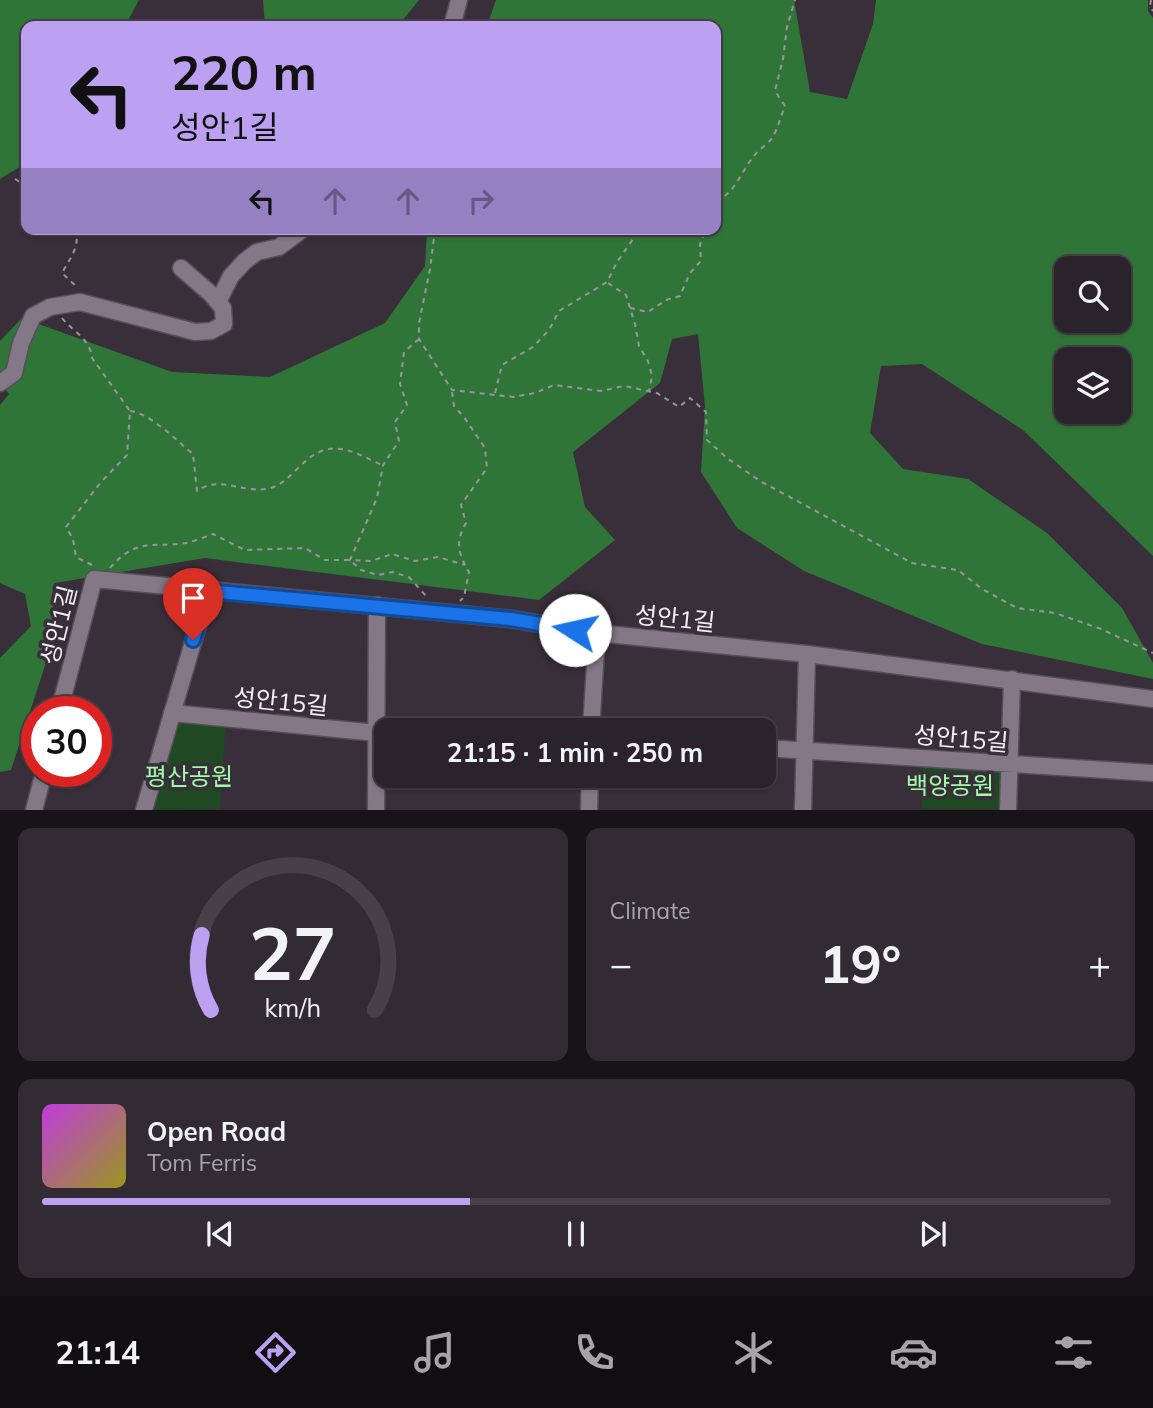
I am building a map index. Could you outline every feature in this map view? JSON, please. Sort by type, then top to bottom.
[{"type":"street","points":[[453,21],[459,0]]},
{"type":"street","points":[[218,302],[231,276],[245,261],[257,252],[279,247],[295,235]]},
{"type":"street","points":[[0,383],[14,373],[21,343],[33,316],[57,306],[80,302],[195,332],[211,331],[224,324],[223,308],[181,268]]},
{"type":"street","name":"성안1길","points":[[64,696],[94,579],[106,578],[208,591],[511,619],[597,633],[807,654],[1153,699]]},
{"type":"street","points":[[144,810],[208,591]]},
{"type":"street","points":[[377,605],[381,718]]},
{"type":"street","points":[[592,718],[597,633]]},
{"type":"street","points":[[803,810],[807,654]]},
{"type":"street","points":[[1008,810],[1012,679]]},
{"type":"street","name":"성안15길","points":[[172,713],[374,733]]},
{"type":"street","name":"성안15길","points":[[776,749],[1153,773]]},
{"type":"street","points":[[34,810],[40,787]]},
{"type":"street","points":[[376,810],[378,788]]},
{"type":"street","points":[[589,810],[590,788]]},
{"type":"path","points":[[721,200],[739,181],[753,156],[772,139],[780,120],[785,106],[775,91],[795,0]]},
{"type":"path","points":[[1151,0],[1153,11]]},
{"type":"path","points":[[15,179],[21,183]]},
{"type":"path","points":[[77,235],[76,249],[62,273],[85,291]]},
{"type":"path","points":[[434,235],[419,323],[419,339],[452,390],[454,406],[485,449],[486,468],[461,505],[466,523],[459,536],[458,554],[469,572],[464,597],[450,613]]},
{"type":"path","points":[[495,394],[502,365],[533,347],[550,330],[559,311],[607,282],[636,235]]},
{"type":"path","points":[[631,307],[648,312],[666,300],[680,296],[690,273],[701,261],[700,244],[704,235]]},
{"type":"path","points":[[607,282],[626,295],[631,307],[636,338],[648,361],[652,376],[649,391]]},
{"type":"path","points":[[57,306],[65,322],[79,332],[91,349],[92,358],[130,411],[127,456],[101,482],[66,527],[73,539],[76,557],[90,564],[106,578],[111,567],[132,548],[159,543],[187,543],[213,534],[245,550],[305,548],[324,560],[371,561],[392,554],[415,561],[438,557],[465,565]]},
{"type":"path","points":[[350,560],[377,498],[383,465],[399,441],[395,422],[407,405],[400,384],[404,352],[419,339]]},
{"type":"path","points":[[452,390],[513,397],[535,393],[554,385],[601,391],[624,386],[657,393],[679,407],[690,398],[706,412],[706,440],[760,481],[912,563],[958,570],[982,589],[1017,608],[1055,613],[1101,629],[1153,653]]},
{"type":"path","points":[[130,411],[136,411],[151,421],[193,454],[197,491],[212,483],[267,489],[283,482],[303,462],[326,449],[352,451],[383,465]]},
{"type":"path","points":[[350,560],[361,570],[378,575],[391,572],[409,577],[428,599]]},
{"type":"green space","points":[[0,0],[139,0],[128,21],[21,21],[21,166],[0,179]]},
{"type":"green space","points":[[263,0],[419,0],[402,21],[265,21]]},
{"type":"green space","points":[[496,0],[794,0],[810,92],[847,99],[873,24],[876,0],[1148,0],[1148,11],[1153,18],[1153,556],[1023,430],[922,364],[881,366],[870,433],[903,469],[968,479],[1047,533],[1122,608],[1153,663],[1153,679],[982,644],[804,571],[737,528],[701,472],[705,406],[698,334],[672,339],[660,383],[573,452],[585,507],[615,540],[539,600],[205,558],[55,583],[51,647],[35,696],[21,696],[21,739],[11,770],[0,772],[0,658],[31,626],[25,594],[0,583],[0,405],[9,394],[0,382],[0,341],[22,318],[172,372],[270,377],[385,323],[425,266],[427,235],[721,235],[721,21],[489,21]]},
{"type":"green space","name":"평산공원","points":[[172,713],[226,719],[220,809],[144,810]]},
{"type":"green space","name":"백양공원","points":[[921,757],[1008,765],[1008,809],[922,809]]},
{"type":"route","points":[[193,640],[208,591],[511,619],[575,630]]}]
